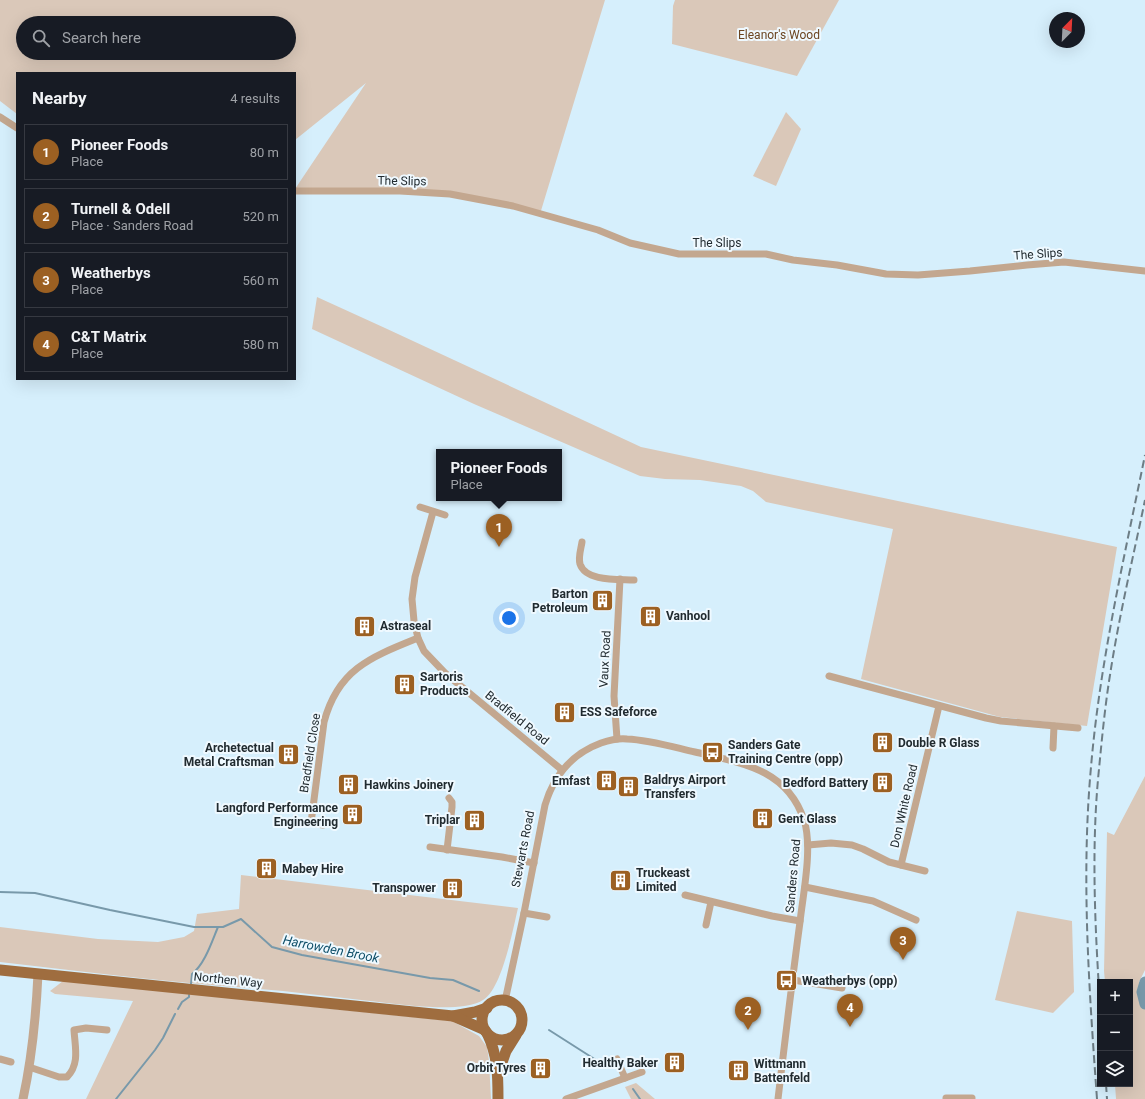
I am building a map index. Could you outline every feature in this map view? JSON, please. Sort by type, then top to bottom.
[{"type":"main road","name":"Northen Way","points":[[0,970],[453,1016],[487,1008]]},
{"type":"main road","points":[[498,1074],[506,1051],[520,1030],[522,1022],[522,1015],[518,1008],[512,1003],[505,1001],[495,1002],[487,1008],[483,1019],[483,1024],[492,1044],[495,1056],[498,1074],[498,1099]]},
{"type":"main road","name":"Northen Way","points":[[453,1016],[486,1032]]},
{"type":"main road","points":[[486,1032],[493,1038],[501,1040],[509,1039],[516,1035]]},
{"type":"street","points":[[0,116],[16,127]]},
{"type":"street","name":"The Slips","points":[[296,191],[400,191],[450,194],[513,206],[598,230],[630,243],[679,254],[766,254],[793,260],[837,265],[886,274],[918,275],[1064,262],[1145,271]]},
{"type":"street","points":[[420,507],[445,515]]},
{"type":"street","name":"Bradfield Road","points":[[433,512],[415,577],[412,604],[418,638],[424,651],[445,673],[562,770]]},
{"type":"street","points":[[582,542],[579,559],[580,565],[585,572],[600,578],[634,580]]},
{"type":"street","name":"Vaux Road","points":[[617,739],[614,696],[620,580]]},
{"type":"street","name":"Bradfield Close","points":[[311,823],[324,722],[334,694],[344,680],[361,665],[418,638]]},
{"type":"street","points":[[829,676],[986,718],[1001,721],[1078,728]]},
{"type":"street","name":"Don White Road","points":[[901,865],[939,706]]},
{"type":"street","points":[[1053,748],[1054,726]]},
{"type":"street","name":"Stewarts Road","points":[[505,1001],[546,799],[553,783],[571,760],[600,743],[617,739]]},
{"type":"street","name":"Sanders Road","points":[[617,739],[637,740],[661,744],[756,768],[785,787],[797,804],[805,821],[808,845],[805,887],[778,1099]]},
{"type":"street","points":[[446,850],[452,807],[452,802],[449,798]]},
{"type":"street","points":[[297,821],[323,825]]},
{"type":"street","name":"Don White Road","points":[[808,845],[830,843],[852,846],[863,849],[889,862],[925,871]]},
{"type":"street","points":[[430,847],[534,863]]},
{"type":"street","points":[[805,887],[873,901],[916,920]]},
{"type":"street","points":[[685,895],[772,916],[800,921]]},
{"type":"street","points":[[706,925],[711,902]]},
{"type":"street","points":[[524,913],[547,917]]},
{"type":"street","points":[[23,1099],[35,1022],[38,974]]},
{"type":"street","points":[[793,980],[842,988]]},
{"type":"street","points":[[29,1067],[59,1078],[67,1077],[75,1065],[76,1055],[74,1030],[86,1028],[107,1030]]},
{"type":"street","points":[[0,1060],[11,1062]]},
{"type":"street","points":[[618,1060],[625,1078]]},
{"type":"street","points":[[566,1099],[642,1072]]},
{"type":"street","points":[[946,1098],[972,1098]]},
{"type":"green space","points":[[0,0],[605,0],[540,214],[450,194],[296,189],[366,83],[296,139],[296,72],[16,72],[16,113],[0,101]]},
{"type":"green space","name":"Eleanor's Wood","points":[[675,0],[839,0],[797,76],[672,44],[673,6]]},
{"type":"green space","points":[[786,112],[801,129],[776,186],[753,176]]},
{"type":"green space","points":[[317,297],[641,447],[1117,547],[1087,726],[1000,717],[861,679],[893,529],[766,502],[753,491],[741,486],[700,480],[665,479],[640,476],[474,404],[312,329]]},
{"type":"green space","points":[[1145,776],[1145,970],[1139,982],[1145,984],[1142,992],[1145,1005],[1145,1099],[1116,1099],[1115,1087],[1133,1087],[1133,979],[1105,979],[1107,832],[1114,835]]},
{"type":"green space","points":[[241,875],[518,908],[506,958],[496,984],[490,994],[483,1000],[473,1004],[460,1006],[412,1006],[283,991],[189,983],[0,962],[0,927],[98,939],[158,942],[184,937],[194,931],[197,914],[239,909]]},
{"type":"green space","points":[[1017,911],[1072,921],[1074,992],[1053,1013],[995,1000]]},
{"type":"green space","points":[[63,981],[452,1021],[479,1036],[487,1047],[491,1099],[86,1099],[133,1001],[55,994],[50,991]]},
{"type":"green space","points":[[636,1083],[655,1099],[631,1099],[625,1087]]},
{"type":"waterway","name":"Harrowden Brook","points":[[0,892],[35,893],[194,927],[223,927],[241,919],[272,947],[302,955],[430,978],[453,980],[479,991]]},
{"type":"waterway","points":[[191,984],[192,974],[201,964],[218,927]]},
{"type":"waterway","points":[[1145,982],[1142,992],[1145,1004]]},
{"type":"waterway","points":[[178,1009],[182,1002],[189,997],[189,995]]},
{"type":"waterway","points":[[116,1099],[155,1050],[175,1014]]},
{"type":"waterway","name":"Harrowden Brook","points":[[549,1030],[611,1068]]},
{"type":"waterway","name":"Harrowden Brook","points":[[633,1089],[640,1099]]},
{"type":"railway","points":[[1097,1099],[1091,1016],[1086,891],[1088,808],[1091,767],[1100,688],[1121,571],[1145,455]]},
{"type":"railway","points":[[1099,979],[1095,917],[1094,857],[1099,769],[1114,653],[1145,500]]},
{"type":"railway","points":[[1106,1087],[1107,1099]]},
{"type":"place","name":"Pioneer Foods","points":[[499,547]]},
{"type":"place","name":"Barton Petroleum","points":[[603,601]]},
{"type":"place","name":"Vanhool","points":[[651,616]]},
{"type":"place","name":"Astraseal","points":[[365,626]]},
{"type":"place","name":"Sartoris Products","points":[[405,684]]},
{"type":"place","name":"ESS Safeforce","points":[[565,712]]},
{"type":"place","name":"Double R Glass","points":[[883,743]]},
{"type":"place","name":"Sanders Gate Training Centre (opp)","points":[[713,752]]},
{"type":"place","name":"Archetectual Metal Craftsman","points":[[289,755]]},
{"type":"place","name":"Emfast","points":[[606,781]]},
{"type":"place","name":"Bedford Battery","points":[[883,783]]},
{"type":"place","name":"Hawkins Joinery","points":[[348,785]]},
{"type":"place","name":"Baldrys Airport Transfers","points":[[629,787]]},
{"type":"place","name":"Langford Performance Engineering","points":[[353,815]]},
{"type":"place","name":"Gent Glass","points":[[763,819]]},
{"type":"place","name":"Triplar","points":[[475,820]]},
{"type":"place","name":"Mabey Hire","points":[[266,869]]},
{"type":"place","name":"Truckeast Limited","points":[[621,880]]},
{"type":"place","name":"Transpower","points":[[452,888]]},
{"type":"place","name":"Weatherbys","points":[[903,960]]},
{"type":"place","name":"Weatherbys (opp)","points":[[786,981]]},
{"type":"place","name":"C&T Matrix","points":[[850,1027]]},
{"type":"place","name":"Turnell & Odell","points":[[748,1030]]},
{"type":"place","name":"Healthy Baker","points":[[674,1063]]},
{"type":"place","name":"Orbit Tyres","points":[[541,1068]]},
{"type":"place","name":"Wittmann Battenfeld","points":[[738,1071]]}]
